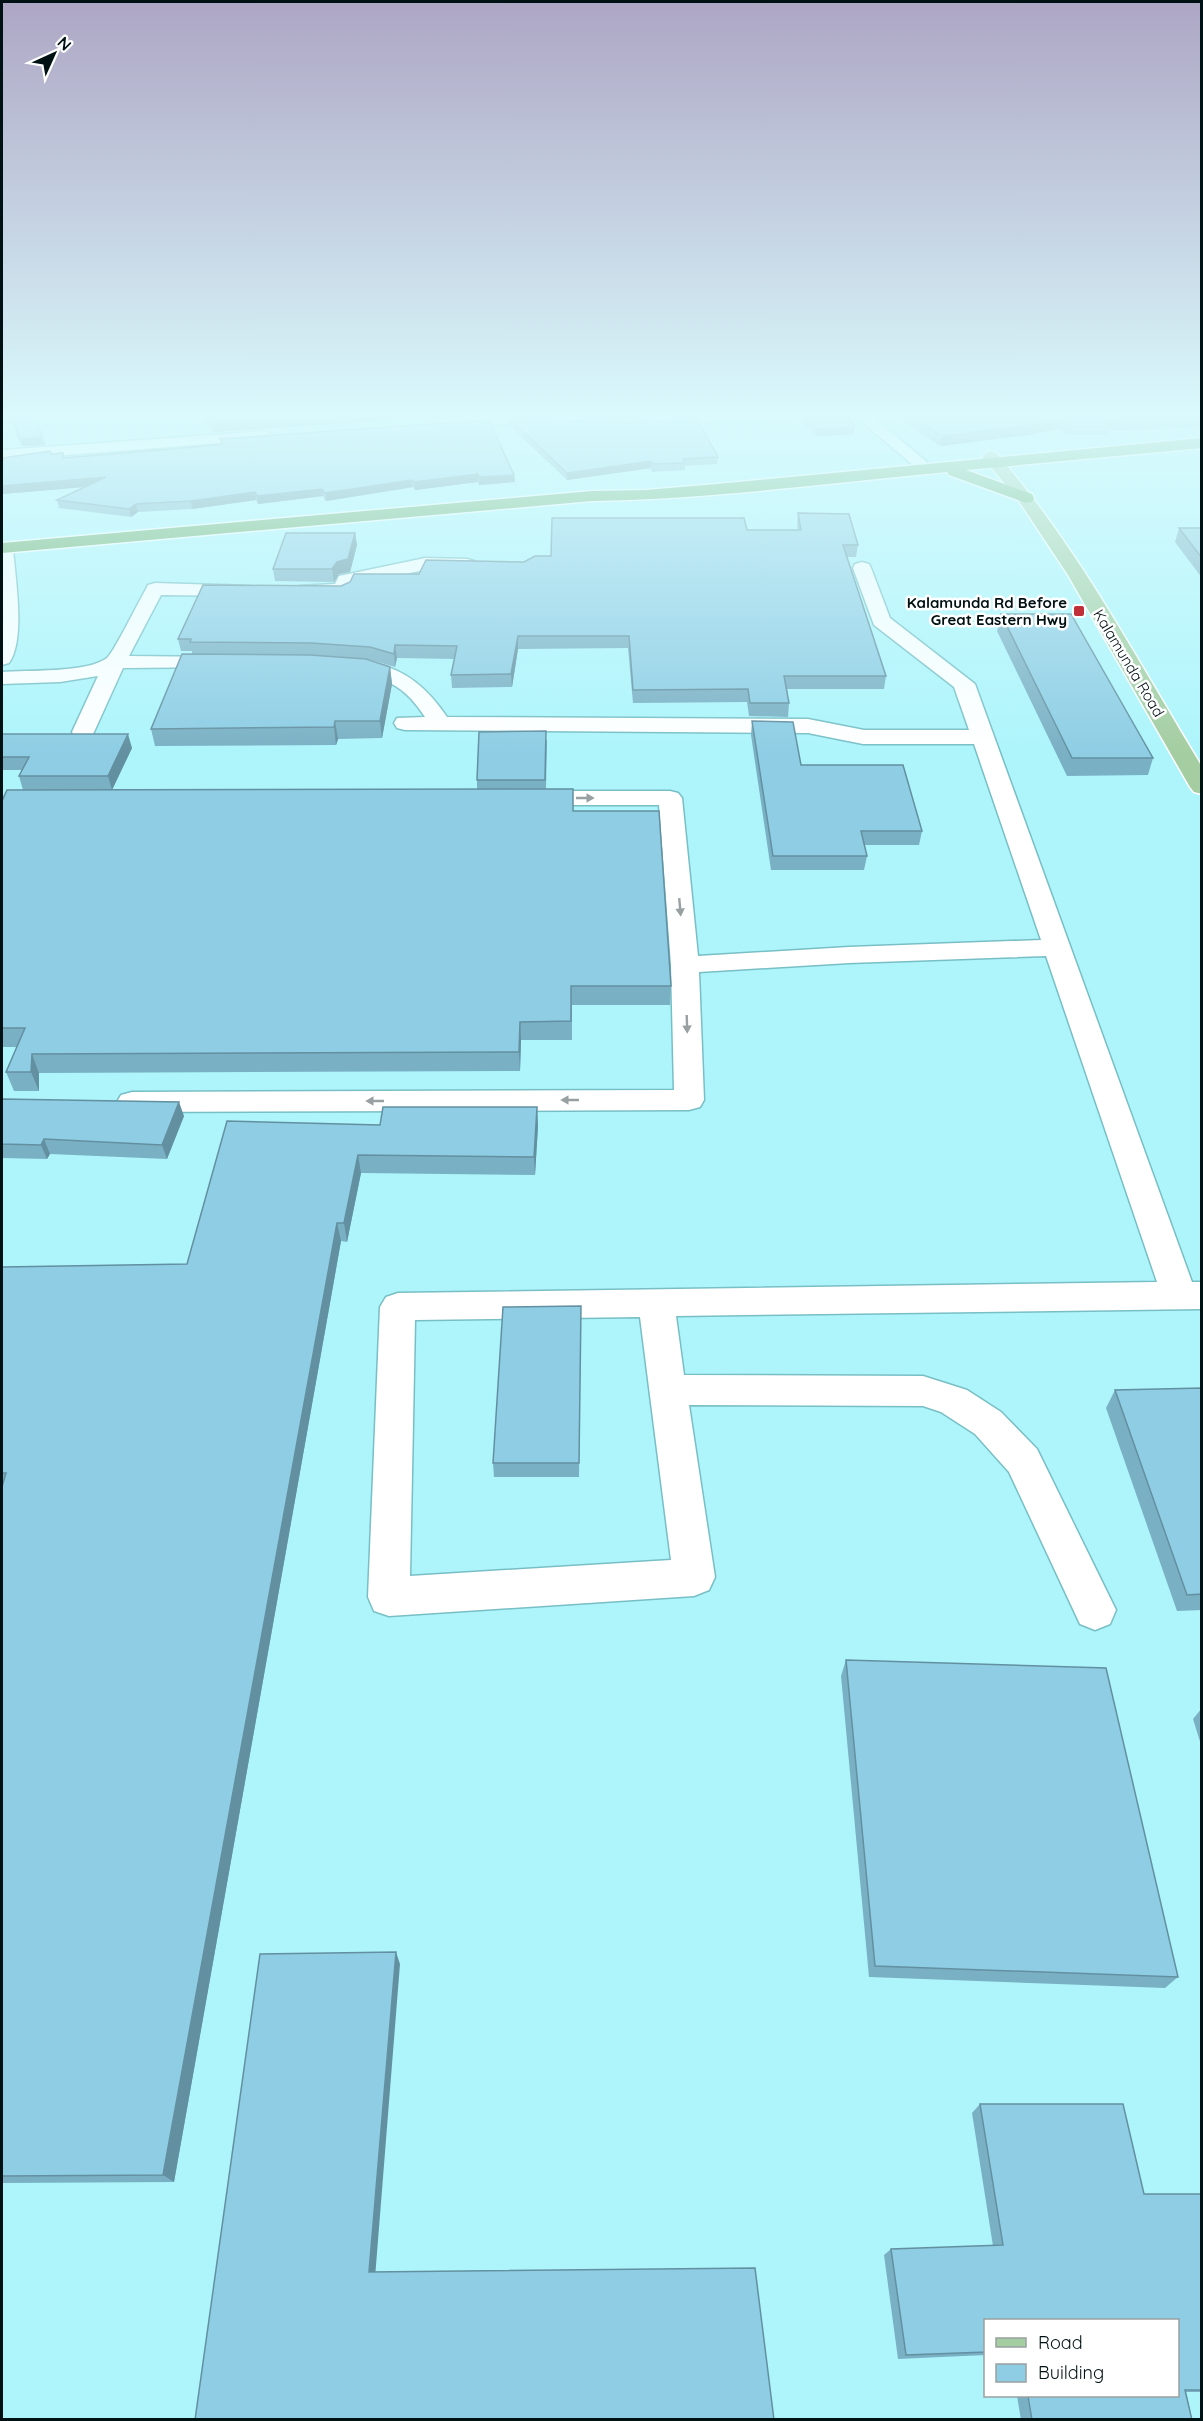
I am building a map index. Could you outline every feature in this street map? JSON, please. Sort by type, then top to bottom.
[{"type":"highway","points":[[3,548],[218,529]]},
{"type":"main road","name":"Kalamunda Road","points":[[1047,529],[1077,575],[1202,788]]},
{"type":"street","points":[[2,658],[8,631],[3,548]]},
{"type":"street","points":[[285,590],[343,590],[346,580],[425,564],[491,566]]},
{"type":"street","points":[[656,1303],[694,1577],[389,1597],[398,1307],[656,1303],[1190,1295],[1057,948],[964,684],[881,621],[862,568]]},
{"type":"street","points":[[83,732],[115,662],[155,589],[261,590]]},
{"type":"street","points":[[2,678],[60,676],[89,672],[115,662],[243,663]]},
{"type":"street","points":[[325,664],[371,668],[398,676],[427,701],[440,723]]},
{"type":"street","points":[[405,723],[808,726],[863,737],[982,737]]},
{"type":"street","points":[[108,1102],[689,1100],[685,965],[670,798],[503,798]]},
{"type":"street","points":[[685,965],[849,955],[1057,948]]},
{"type":"street","points":[[668,1390],[923,1391],[954,1401],[988,1423],[1023,1461],[1095,1610]]},
{"type":"building","points":[[552,529],[853,529],[858,545],[843,545],[886,676],[784,676],[789,703],[750,703],[748,689],[633,690],[629,636],[518,636],[511,674],[451,675],[457,646],[395,645],[394,654],[370,647],[311,643],[190,642],[191,639],[178,639],[203,585],[341,586],[350,582],[354,574],[419,574],[426,560],[524,562],[535,556],[551,556]]},
{"type":"building","points":[[1180,529],[1202,529],[1202,558]]},
{"type":"building","points":[[286,533],[355,533],[348,559],[337,562],[332,569],[273,569]]},
{"type":"building","points":[[1001,614],[1071,614],[1153,758],[1072,758]]},
{"type":"building","points":[[182,654],[310,655],[366,659],[390,667],[380,721],[335,721],[334,727],[151,729]]},
{"type":"building","points":[[752,721],[793,722],[801,765],[903,765],[922,831],[861,831],[867,856],[773,856]]},
{"type":"building","points":[[546,731],[545,780],[477,780],[479,732]]},
{"type":"building","points":[[2,734],[128,734],[108,776],[19,776],[29,757],[2,757]]},
{"type":"building","points":[[573,789],[573,811],[659,811],[671,986],[571,986],[571,1021],[520,1022],[519,1052],[32,1054],[31,1072],[6,1072],[25,1028],[2,1028],[2,801],[7,790]]},
{"type":"building","points":[[2,1099],[179,1102],[162,1145],[44,1139],[41,1145],[2,1144]]},
{"type":"building","points":[[383,1107],[537,1107],[534,1157],[358,1155],[344,1223],[337,1223],[163,2175],[2,2176],[2,1487],[6,1473],[2,1473],[2,1267],[187,1264],[227,1121],[380,1125]]},
{"type":"building","points":[[581,1306],[579,1463],[493,1463],[503,1307]]},
{"type":"building","points":[[1202,1388],[1202,1594],[1187,1595],[1115,1390]]},
{"type":"building","points":[[846,1660],[1106,1668],[1178,1977],[875,1966]]},
{"type":"building","points":[[396,1952],[369,2272],[755,2268],[774,2420],[195,2420],[260,1954]]},
{"type":"building","points":[[980,2104],[1123,2104],[1144,2194],[1202,2194],[1202,2390],[1185,2390],[1192,2420],[1032,2420],[1028,2397],[1179,2397],[1179,2319],[984,2319],[984,2352],[906,2355],[891,2249],[1003,2245]]},
{"type":"place","name":"Kalamunda Rd Before Great Eastern Hwy","points":[[1079,611]]}]
